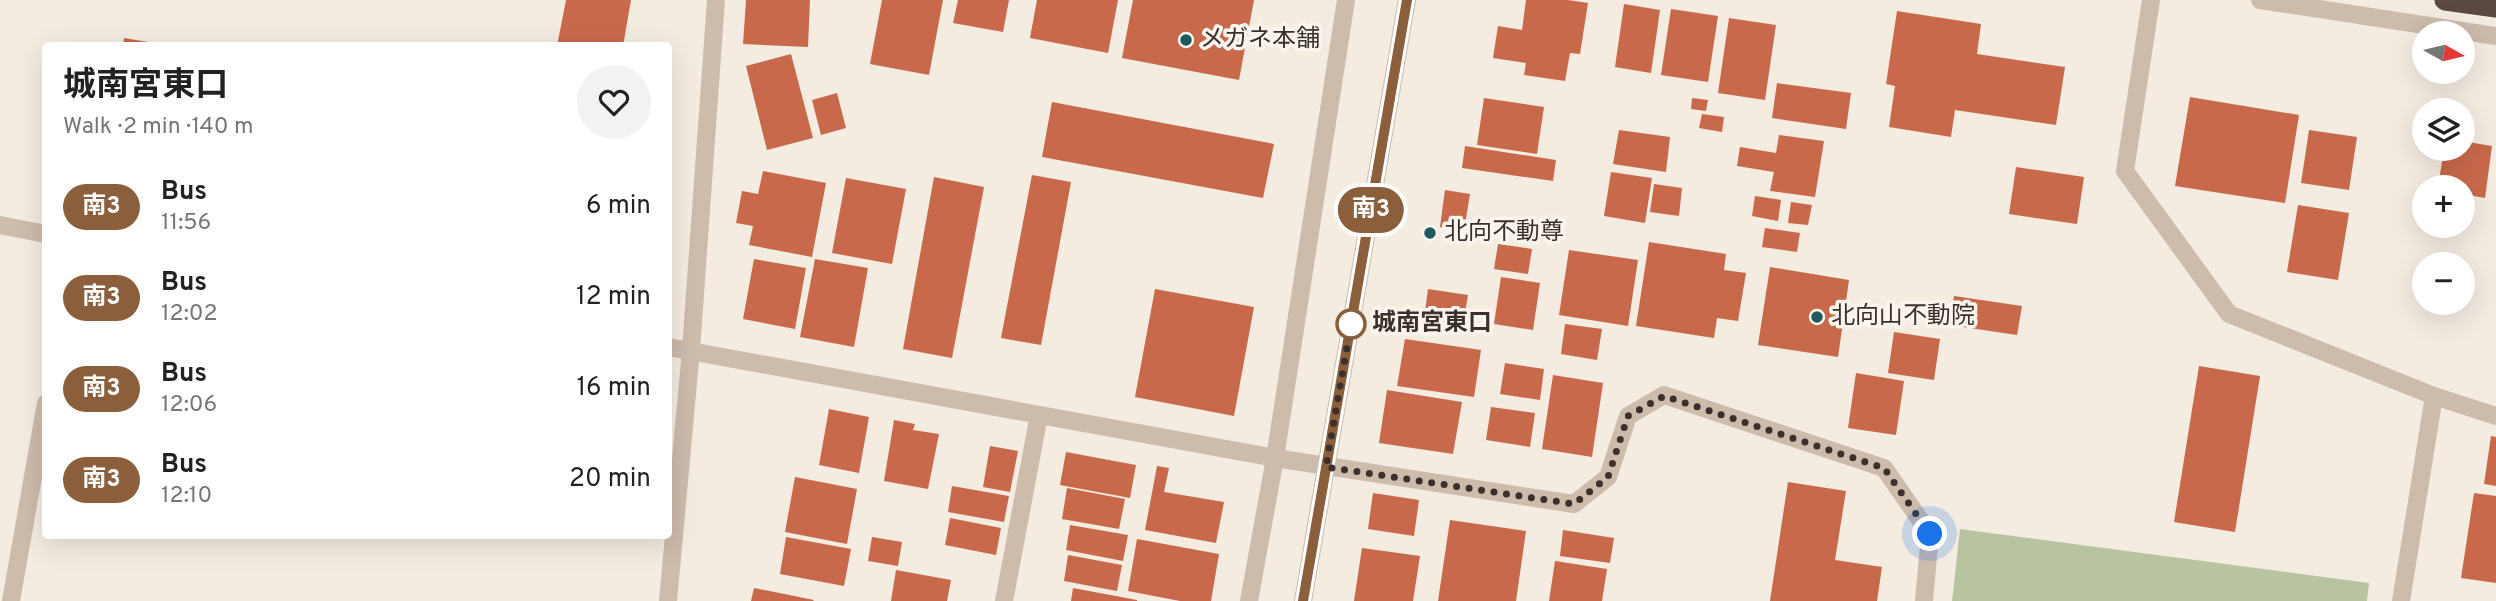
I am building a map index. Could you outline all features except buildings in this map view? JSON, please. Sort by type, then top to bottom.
[{"type":"highway","points":[[2445,0],[2496,7]]},
{"type":"street","points":[[668,601],[691,350],[716,0]]},
{"type":"street","points":[[1250,601],[1275,458],[1346,0]]},
{"type":"street","points":[[1303,601],[1407,0]]},
{"type":"street","points":[[2151,0],[2125,171],[2230,314],[2434,396],[2496,416]]},
{"type":"street","points":[[2260,0],[2496,36]]},
{"type":"street","points":[[0,225],[42,233]]},
{"type":"street","points":[[672,347],[1326,467],[1574,504],[1608,477],[1628,416],[1664,396],[1884,468],[1930,534],[1924,601]]},
{"type":"street","points":[[2401,601],[2434,396]]},
{"type":"street","points":[[1004,601],[1039,415]]},
{"type":"street","points":[[11,601],[42,426]]},
{"type":"green space","points":[[1960,529],[2369,583],[2367,601],[1952,601]]},
{"type":"bus line","name":"南3","points":[[1303,601],[1407,0]]},
{"type":"place","name":"メガネ本舗","points":[[1186,40]]},
{"type":"place","name":"北向不動尊","points":[[1430,233]]},
{"type":"place","name":"北向山不動院","points":[[1817,317]]},
{"type":"place","name":"城南宮東口","points":[[1351,324]]},
{"type":"route","points":[[1351,324],[1326,467],[1574,504],[1608,477],[1628,416],[1664,396],[1884,468],[1930,534]]}]
